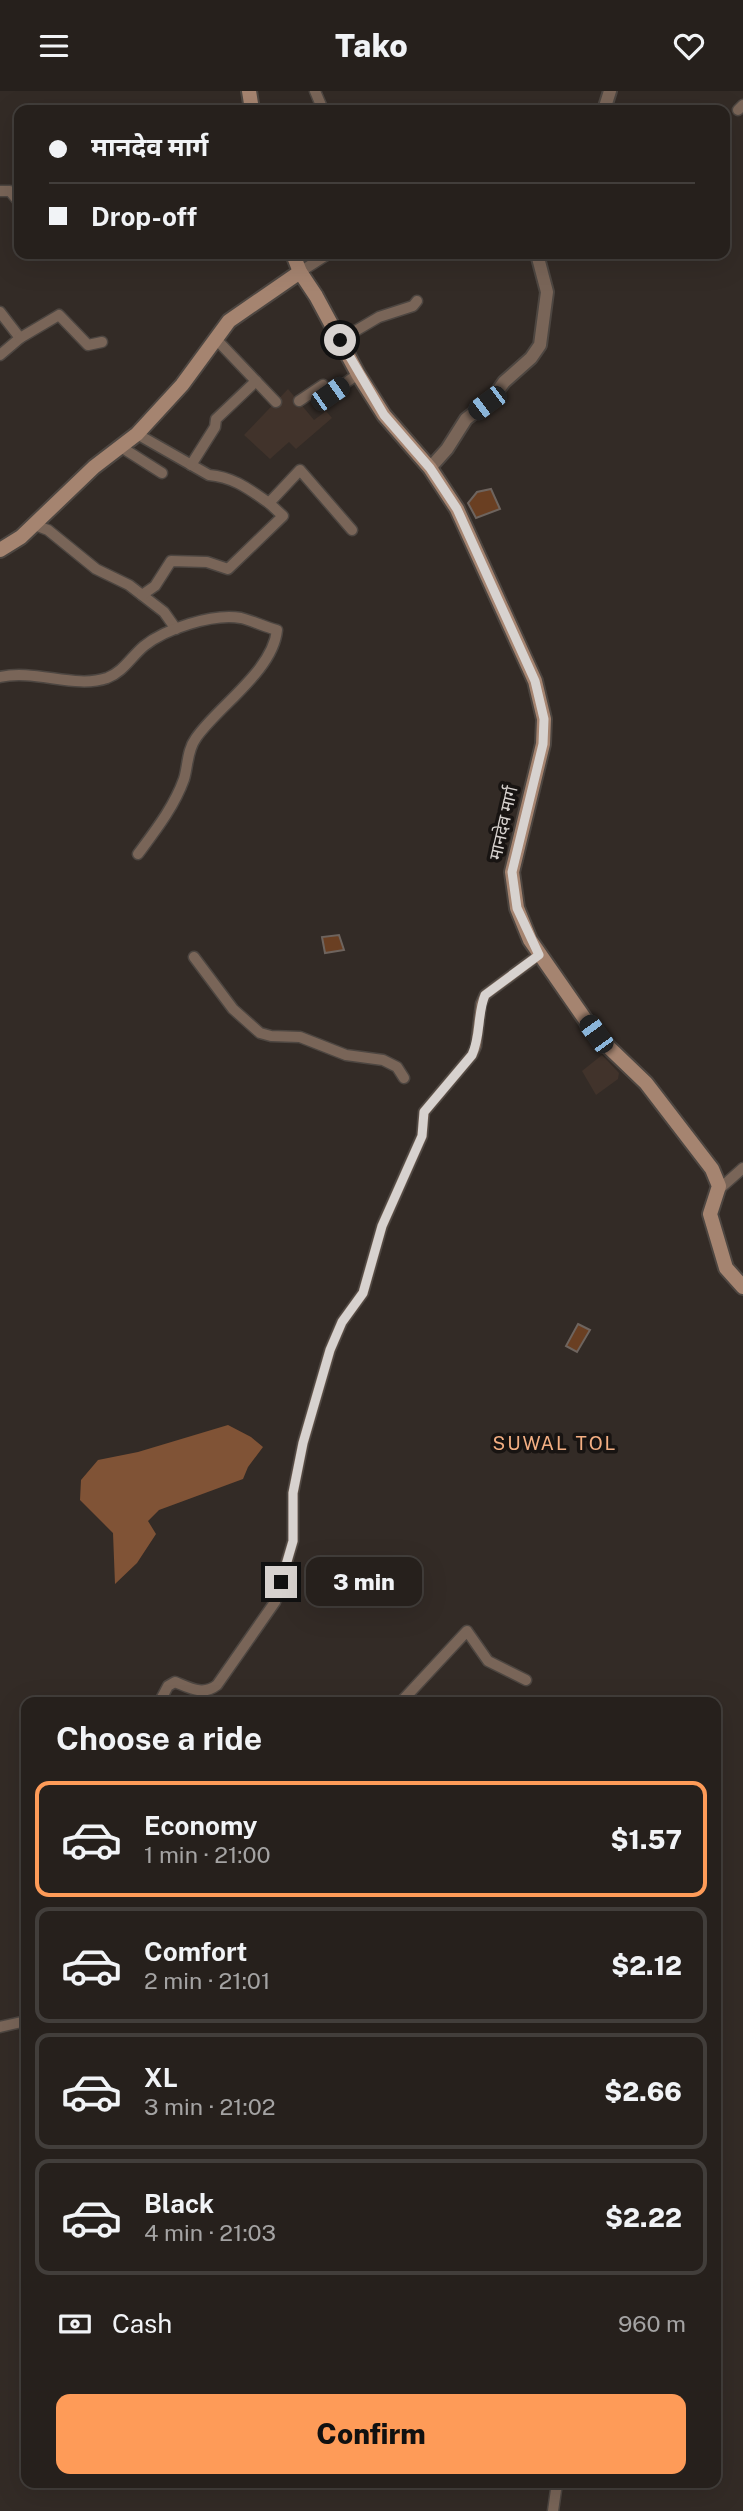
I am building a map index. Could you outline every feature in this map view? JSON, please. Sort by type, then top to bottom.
[{"type":"main road","name":"मानदेव मार्ग","points":[[295,259],[358,374],[384,415],[430,468],[457,509],[535,681],[541,704],[543,744],[512,872],[517,908],[539,955],[596,1034],[646,1083],[712,1169],[719,1186],[710,1214],[726,1268],[743,1287]]},
{"type":"main road","points":[[0,550],[35,525],[94,467],[137,434],[182,385],[229,321],[300,272]]},
{"type":"street","points":[[300,272],[320,259]]},
{"type":"street","points":[[430,468],[447,449],[466,419],[492,399],[503,382],[531,358],[540,345],[547,292],[538,259]]},
{"type":"street","points":[[340,340],[379,317],[413,306],[417,301]]},
{"type":"street","points":[[0,312],[20,338]]},
{"type":"street","points":[[0,355],[20,338],[59,315],[88,345],[102,342]]},
{"type":"street","points":[[215,338],[276,402]]},
{"type":"street","points":[[299,401],[323,385],[330,394],[358,374]]},
{"type":"street","points":[[191,465],[215,427],[216,419],[256,381]]},
{"type":"street","points":[[137,434],[209,475],[222,476],[251,489],[283,516],[228,569],[192,560],[171,561],[155,586],[142,595]]},
{"type":"street","points":[[121,447],[162,473]]},
{"type":"street","points":[[269,503],[300,470],[352,530]]},
{"type":"street","points":[[35,525],[48,530],[96,569],[129,585],[163,612],[176,629]]},
{"type":"street","points":[[0,677],[31,674],[83,680],[107,678],[122,669],[145,645],[176,629],[209,618],[239,618],[276,631],[262,663],[193,742],[177,795],[161,823],[138,853]]},
{"type":"street","points":[[162,1697],[168,1686],[175,1682],[202,1692],[210,1691],[217,1685],[275,1602],[293,1541],[293,1493],[303,1443],[330,1350],[342,1322],[363,1293],[382,1226],[422,1136],[422,1117],[472,1055],[485,995],[539,955]]},
{"type":"street","points":[[194,957],[233,1009],[260,1033],[300,1037],[346,1055],[383,1060],[397,1067],[404,1079]]},
{"type":"street","points":[[716,1192],[743,1168]]},
{"type":"street","points":[[406,1697],[467,1631],[488,1661],[526,1680]]},
{"type":"street","points":[[0,2027],[21,2022]]},
{"type":"street","points":[[553,2511],[556,2488]]},
{"type":"shaded area","points":[[288,389],[314,420],[326,411],[332,418],[296,449],[289,442],[270,459],[244,435]]},
{"type":"shaded area","points":[[602,1055],[619,1073],[618,1079],[596,1095],[582,1071]]},
{"type":"shaded area","points":[[228,1425],[263,1447],[248,1467],[243,1479],[159,1510],[148,1521],[156,1534],[137,1563],[115,1584],[113,1533],[80,1500],[81,1480],[98,1460],[138,1452]]},
{"type":"building","points":[[491,489],[500,509],[476,518],[468,503],[477,492]]},
{"type":"building","points":[[339,935],[344,950],[325,953],[322,937]]},
{"type":"building","points":[[578,1324],[590,1330],[577,1352],[566,1346]]},
{"type":"district","name":"SUWAL TOL","points":[[555,1443]]},
{"type":"route","points":[[281,1582],[293,1541],[293,1493],[303,1443],[330,1350],[342,1322],[363,1293],[382,1226],[422,1136],[424,1112],[472,1055],[485,995],[539,955],[517,908],[512,888],[512,872],[527,802],[543,744],[544,719],[535,681],[457,509],[430,468],[384,415],[340,340]]}]
